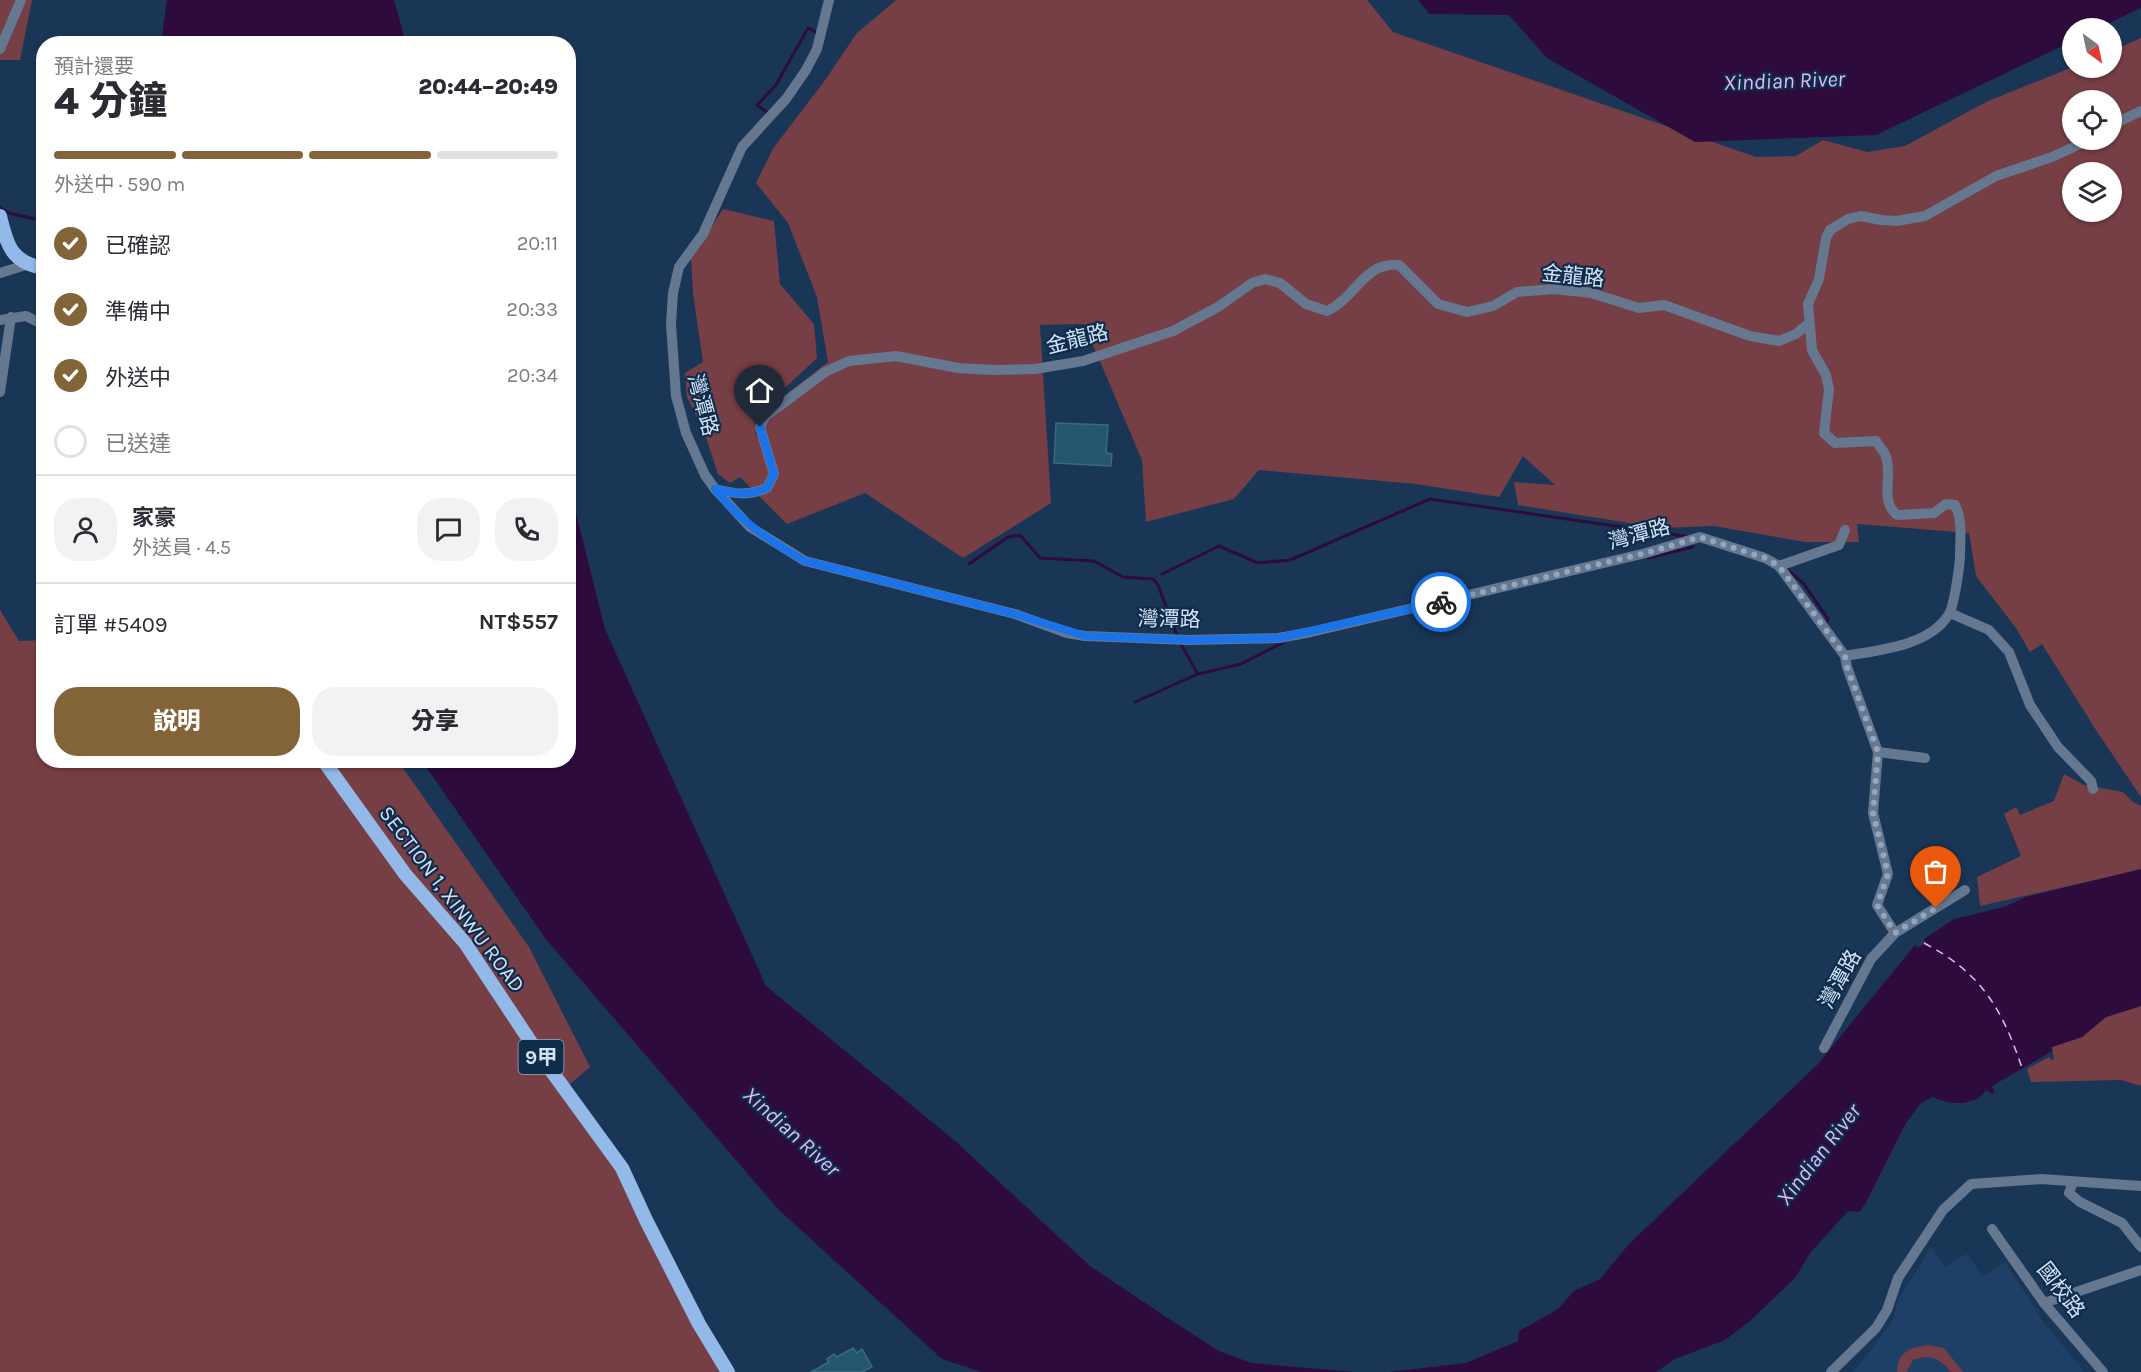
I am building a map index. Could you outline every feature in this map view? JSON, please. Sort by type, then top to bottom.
[{"type":"main road","points":[[0,216],[6,241],[26,265],[36,267]]},
{"type":"main road","name":"SECTION 1, XINWU ROAD","points":[[329,768],[405,874],[465,943],[534,1047],[622,1168],[699,1324],[728,1372]]},
{"type":"street","points":[[0,49],[21,0]]},
{"type":"street","name":"灣潭路","points":[[830,0],[817,49],[806,70],[786,99],[742,147],[703,234],[679,267],[673,293],[671,324],[676,396],[686,433],[705,475],[750,527],[805,561],[1015,614],[1085,636],[1188,640],[1279,638],[1602,564],[1700,537],[1765,558],[1779,566],[1845,656],[1878,752],[1873,813],[1888,874],[1877,905],[1895,933]]},
{"type":"street","points":[[2122,120],[2141,111]]},
{"type":"street","points":[[1845,656],[1878,651],[1912,641],[1932,631],[1950,613],[1960,562],[1960,514],[1955,506],[1946,504],[1935,513],[1897,515],[1887,502],[1886,457],[1876,441],[1835,443],[1824,433],[1829,389],[1826,375],[1812,350],[1808,304],[1820,279],[1826,238],[1830,230],[1839,223],[1861,216],[1889,221],[1925,216],[1996,176],[2067,150]]},
{"type":"street","name":"金龍路","points":[[715,489],[734,494],[751,495],[767,488],[774,474],[760,427],[765,417],[825,372],[849,361],[896,356],[958,368],[993,370],[1035,369],[1083,361],[1173,331],[1218,307],[1252,283],[1265,279],[1280,283],[1306,304],[1327,311],[1346,300],[1370,272],[1387,264],[1399,265],[1438,304],[1467,312],[1493,306],[1517,292],[1554,289],[1591,293],[1639,308],[1664,305],[1750,336],[1779,341],[1796,334],[1809,322]]},
{"type":"street","points":[[0,273],[26,265]]},
{"type":"street","points":[[0,392],[6,319],[26,316],[36,321]]},
{"type":"street","points":[[1779,566],[1839,545],[1845,530]]},
{"type":"street","points":[[1950,613],[1989,630],[2009,652],[2030,705],[2058,747],[2091,782],[2093,789]]},
{"type":"street","points":[[1878,752],[1925,758]]},
{"type":"street","name":"灣潭路","points":[[1824,1048],[1871,959],[1895,933],[1965,890]]},
{"type":"street","points":[[1831,1372],[1876,1328],[1887,1310],[1898,1278],[1942,1210],[1971,1184],[2041,1179],[2141,1186]]},
{"type":"street","points":[[2073,1182],[2069,1193],[2080,1202],[2122,1223],[2141,1247]]},
{"type":"street","name":"國校路","points":[[1992,1229],[2044,1303],[2103,1372]]},
{"type":"street","points":[[2044,1303],[2141,1270]]},
{"type":"shaded area","points":[[0,0],[32,0],[20,60],[0,60]]},
{"type":"shaded area","points":[[896,0],[1367,0],[1393,32],[1756,157],[1796,156],[1823,140],[1867,152],[1905,146],[1988,101],[2062,71],[2062,78],[2122,78],[2122,47],[2141,38],[2141,797],[2042,644],[2030,652],[2016,628],[1976,576],[1969,533],[1857,524],[1859,542],[1805,542],[1714,526],[1660,528],[1518,505],[1514,482],[1555,485],[1523,456],[1499,497],[1416,484],[1259,470],[1234,499],[1146,522],[1142,460],[1084,324],[1040,325],[1051,503],[963,558],[865,493],[787,524],[740,477],[730,483],[718,474],[705,434],[687,397],[685,373],[703,362],[693,293],[691,258],[723,209],[774,221],[780,284],[814,324],[817,358],[754,417],[756,437],[771,406],[828,362],[817,297],[788,223],[756,183],[774,147],[823,83],[857,33]]},
{"type":"shaded area","points":[[0,610],[19,641],[36,640],[36,768],[403,768],[529,947],[590,1067],[561,1092],[627,1177],[731,1372],[0,1372]]},
{"type":"shaded area","points":[[2064,774],[2084,785],[2123,792],[2141,806],[2141,873],[2135,871],[1980,906],[1977,877],[2021,856],[2004,814],[2016,807],[2020,815],[2054,801]]},
{"type":"shaded area","points":[[2141,1006],[2141,1086],[2121,1080],[2031,1082],[2027,1069],[2049,1057],[2051,1060],[2054,1059],[2052,1047],[2082,1037],[2106,1017]]},
{"type":"shaded area","points":[[1931,1247],[1944,1267],[1967,1254],[1983,1277],[2005,1262],[2044,1323],[2085,1372],[1852,1372],[1892,1321],[1899,1299]]},
{"type":"shaded area","points":[[1929,1345],[1944,1348],[1963,1372],[1951,1372],[1938,1360],[1925,1357],[1913,1360],[1906,1372],[1897,1372],[1900,1359],[1907,1351]]},
{"type":"water","points":[[167,0],[394,0],[404,36],[162,36]]},
{"type":"water","name":"Xindian River","points":[[1418,0],[2141,0],[2141,8],[2120,18],[2062,18],[2062,46],[1876,135],[1695,142],[1547,58],[1509,15],[1429,14]]},
{"type":"water","name":"Xindian River","points":[[576,513],[605,629],[766,986],[954,1140],[1090,1266],[1160,1313],[1219,1351],[1251,1363],[1354,1372],[981,1372],[942,1359],[777,1208],[545,938],[427,768],[576,768]]},
{"type":"water","name":"Xindian River","points":[[2141,869],[2141,1006],[2106,1017],[2082,1037],[2052,1047],[2052,1051],[1992,1086],[1995,1092],[1992,1094],[1986,1090],[1981,1096],[1969,1102],[1953,1103],[1933,1097],[1921,1103],[1906,1123],[1866,1203],[1859,1212],[1848,1211],[1811,1252],[1795,1278],[1750,1321],[1725,1340],[1675,1359],[1656,1372],[1388,1372],[1466,1363],[1518,1341],[1519,1331],[1558,1309],[1574,1291],[1600,1279],[1629,1244],[1818,1064],[1915,945],[1918,948],[1926,943],[1924,939],[1954,919],[2004,907],[2026,897]]},
{"type":"building","points":[[1056,423],[1108,425],[1106,453],[1112,454],[1111,466],[1054,463]]},
{"type":"building","points":[[853,1348],[857,1353],[862,1349],[872,1367],[862,1372],[811,1372],[829,1362],[827,1359],[834,1354],[837,1357]]},
{"type":"waterway","points":[[768,113],[757,105],[776,85],[808,28],[816,32]]},
{"type":"waterway","points":[[0,208],[9,213],[36,219]]},
{"type":"waterway","points":[[1162,574],[1219,546],[1258,563],[1290,560],[1430,499],[1690,537]]},
{"type":"waterway","points":[[969,564],[1008,537],[1020,535],[1040,558],[1094,561],[1123,577],[1153,579],[1158,585],[1178,638]]},
{"type":"waterway","points":[[1648,558],[1693,547]]},
{"type":"waterway","points":[[1786,568],[1804,584],[1828,619],[1825,625]]},
{"type":"waterway","points":[[1135,702],[1198,674],[1241,664],[1286,641]]},
{"type":"waterway","points":[[1181,644],[1198,674]]},
{"type":"ferry route","points":[[1924,943],[1961,967],[1988,995],[2007,1029],[2023,1071]]},
{"type":"way so far","points":[[1441,602],[1646,553],[1700,537],[1765,558],[1779,566],[1845,656],[1847,667],[1875,739],[1878,752],[1873,813],[1888,874],[1877,905],[1895,933],[1936,908]]},
{"type":"route","points":[[760,427],[774,474],[767,488],[751,495],[734,494],[715,489],[750,527],[805,561],[1015,614],[1067,633],[1085,636],[1188,640],[1279,638],[1441,602]]}]
